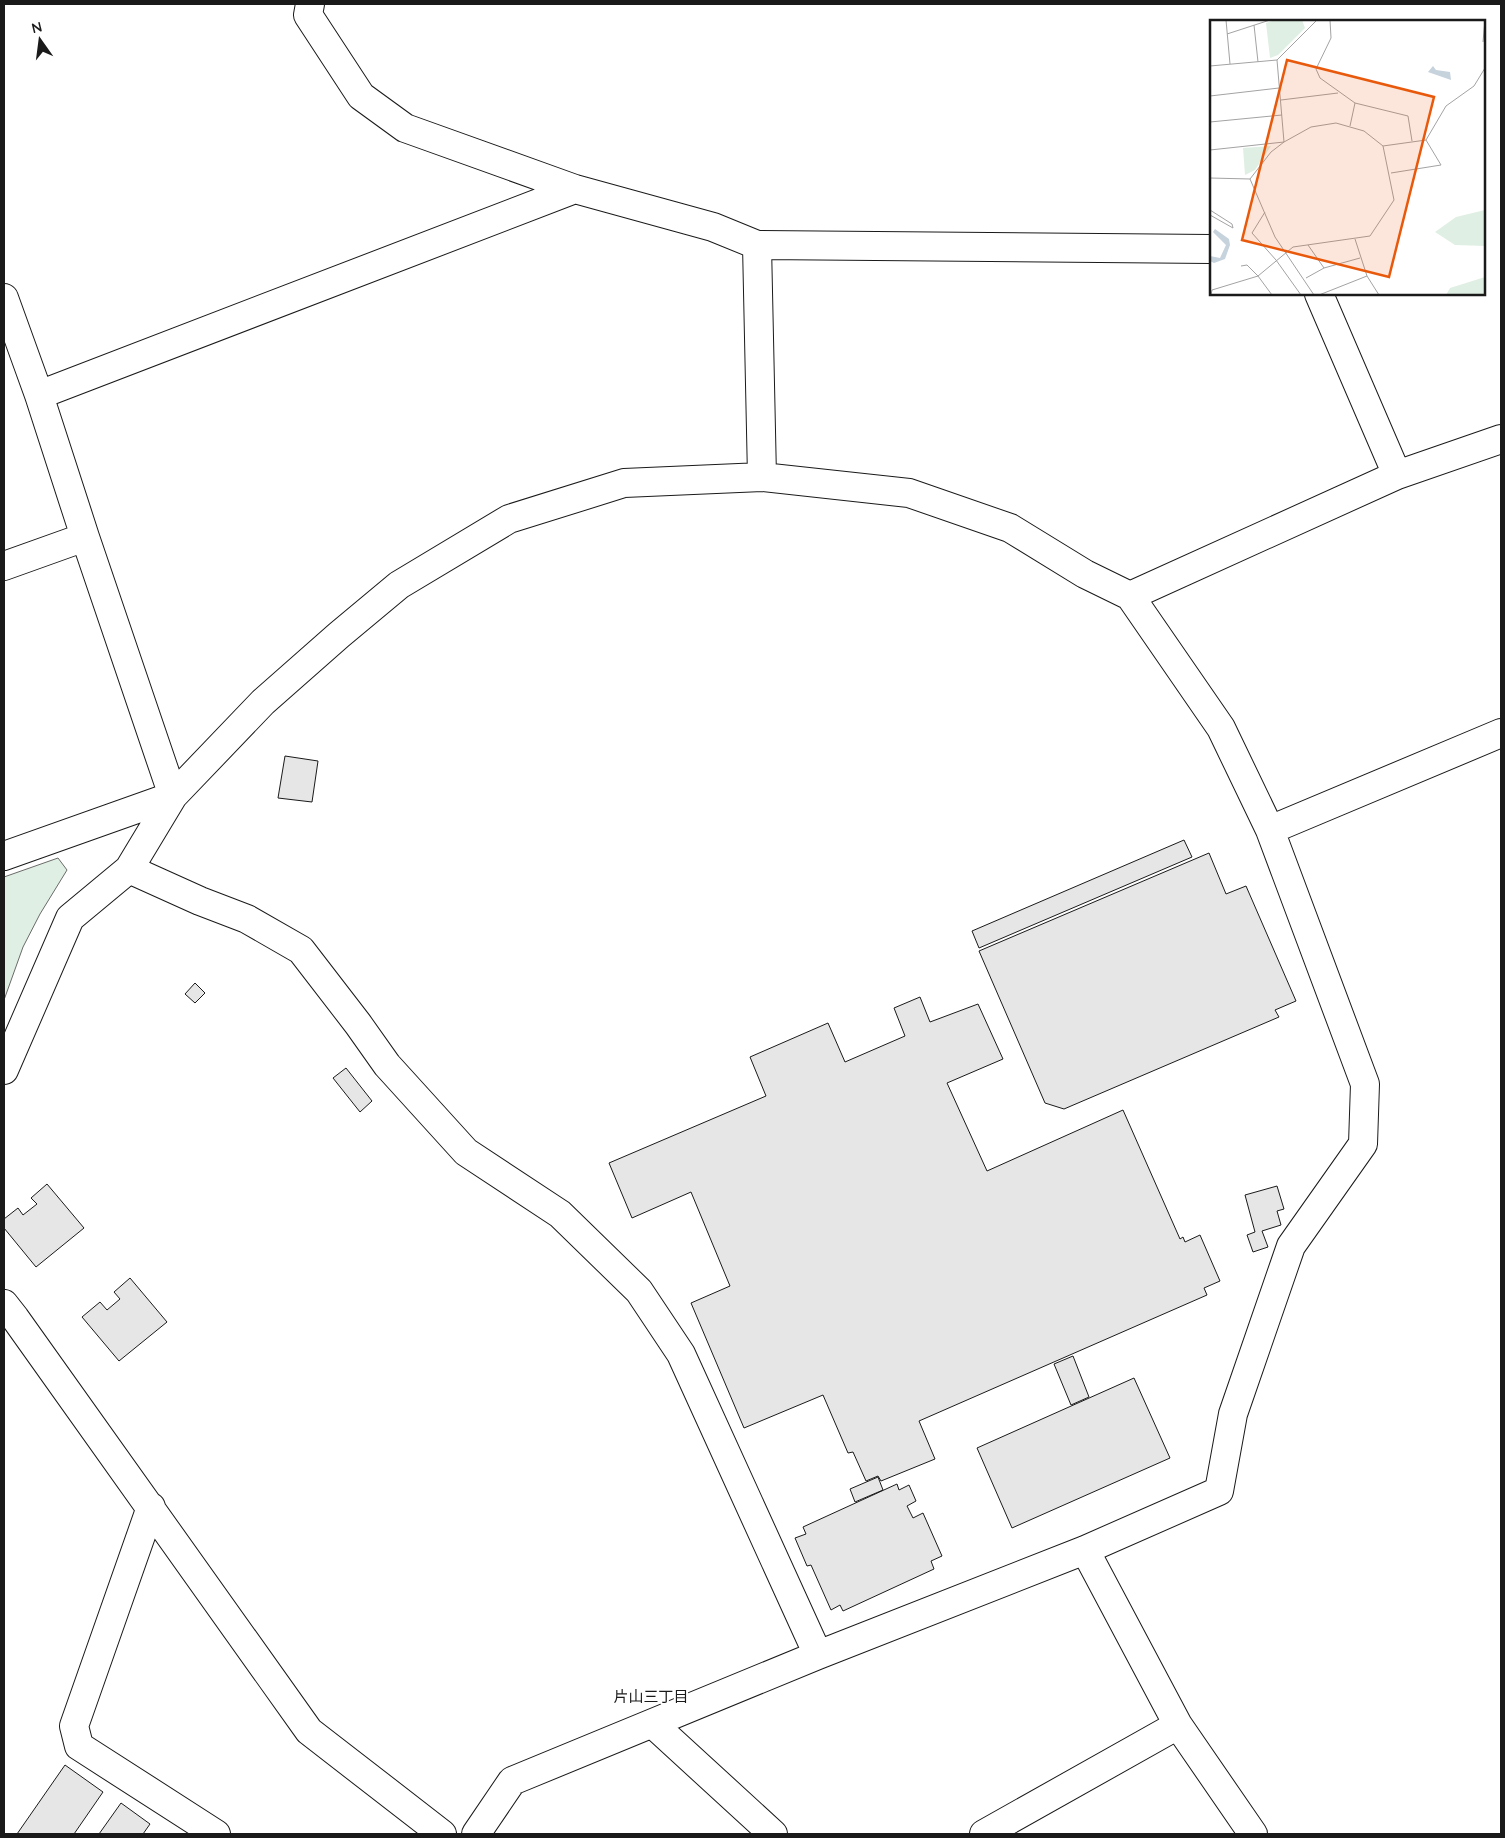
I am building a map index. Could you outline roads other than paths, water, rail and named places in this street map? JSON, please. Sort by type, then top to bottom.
[{"type":"street","points":[[310,4],[308,15],[361,96],[405,128],[575,189],[713,227],[757,245],[1210,249]]},
{"type":"street","points":[[39,395],[575,189]]},
{"type":"street","points":[[757,245],[762,477]]},
{"type":"street","points":[[1318,295],[1397,475]]},
{"type":"street","points":[[4,298],[39,395],[173,796]]},
{"type":"street","points":[[1130,596],[1397,475],[1501,439]]},
{"type":"street","points":[[4,1070],[70,918],[129,869],[173,796],[263,702],[346,628],[399,585],[508,520],[624,483],[762,477],[909,493],[1010,528],[1085,574],[1130,596],[1221,728],[1270,830],[1365,1084],[1362,1144],[1291,1246],[1233,1414],[1219,1490],[1085,1550],[818,1654],[512,1781],[476,1834]]},
{"type":"street","points":[[4,566],[85,537]]},
{"type":"street","points":[[1270,830],[1501,733]]},
{"type":"street","points":[[4,856],[173,796]]},
{"type":"street","points":[[129,869],[200,901],[247,919],[301,950],[387,1065],[466,1152],[560,1214],[639,1291],[681,1354],[818,1654]]},
{"type":"street","points":[[4,1304],[16,1318],[309,1731],[442,1834]]},
{"type":"street","points":[[151,1507],[74,1726],[79,1746],[216,1834]]},
{"type":"street","points":[[1085,1550],[1178,1725],[1253,1834]]},
{"type":"street","points":[[653,1724],[773,1834]]},
{"type":"street","points":[[984,1834],[1178,1725]]},
{"type":"district","name":"片山三丁目","points":[[651,1696]]}]
